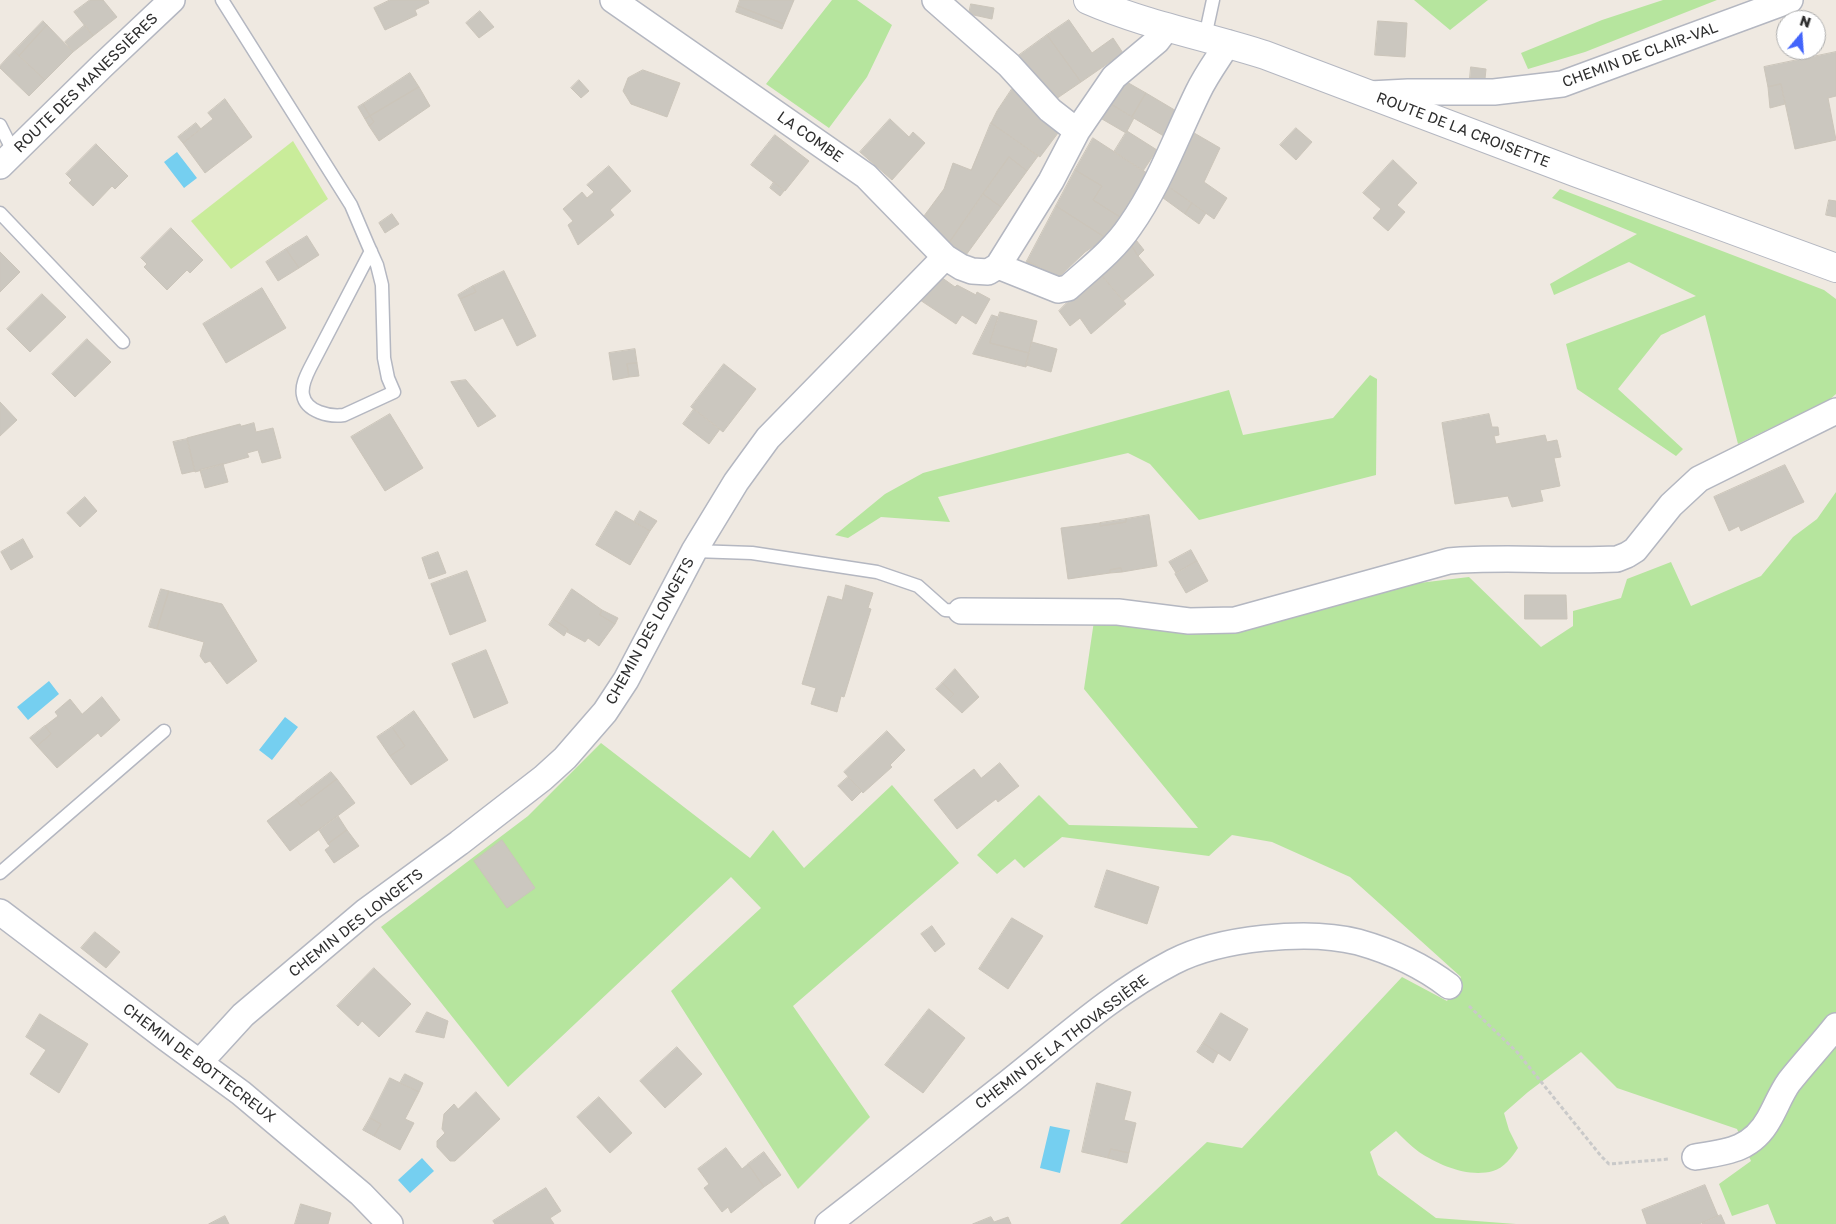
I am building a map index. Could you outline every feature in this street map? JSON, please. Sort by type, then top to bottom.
[{"type":"street","name":"ROUTE DES MANESSIÈRES","points":[[7,160],[102,65],[172,0]]},
{"type":"street","name":"LA COMBE","points":[[613,0],[866,176],[945,257],[961,267],[972,271],[988,272],[998,266]]},
{"type":"street","points":[[935,0],[1010,65],[1050,110],[1077,131]]},
{"type":"street","name":"ROUTE DE LA CROISETTE","points":[[1088,0],[1106,8],[1167,28],[1217,40],[1266,55],[1836,268]]},
{"type":"street","name":"CHEMIN DE CLAIR-VAL","points":[[1367,94],[1494,92],[1562,84],[1790,0]]},
{"type":"street","points":[[1167,28],[1157,41],[1114,77],[1077,131],[1051,181],[998,266],[1058,290],[1068,288],[1114,245],[1130,226],[1165,163],[1199,90],[1217,40]]},
{"type":"street","name":"CHEMIN DES LONGETS","points":[[200,1062],[242,1015],[366,911],[543,778],[565,758],[605,712],[626,680],[656,607],[736,482],[768,438],[945,257]]},
{"type":"street","points":[[961,611],[1118,612],[1189,621],[1235,620],[1449,562],[1476,558],[1503,560],[1617,559],[1635,550],[1671,505],[1699,478],[1836,411]]},
{"type":"street","name":"CHEMIN DE BOTTECREUX","points":[[0,912],[200,1062],[279,1124],[361,1194],[390,1224]]},
{"type":"street","name":"CHEMIN DE LA THOVASSIÈRE","points":[[828,1224],[1113,1000],[1175,961],[1204,950],[1234,943],[1290,937],[1335,938],[1358,942],[1412,963],[1434,974],[1449,986]]},
{"type":"street","points":[[1695,1157],[1725,1152],[1743,1146],[1758,1135],[1788,1083],[1836,1026]]},
{"type":"lane","points":[[222,0],[351,205],[371,251],[382,285],[384,358],[388,378],[394,392],[344,415],[335,416],[322,413],[311,407],[304,399],[302,394],[304,382],[371,251]]},
{"type":"lane","points":[[1213,0],[1217,40]]},
{"type":"lane","points":[[0,125],[7,160]]},
{"type":"lane","points":[[0,213],[123,342]]},
{"type":"lane","points":[[694,550],[752,553],[877,572],[900,578],[918,586],[945,610],[961,611]]},
{"type":"lane","points":[[0,873],[164,731]]},
{"type":"path","points":[[1449,986],[1517,1052],[1609,1164],[1695,1157]]},
{"type":"green space","points":[[832,0],[857,0],[892,25],[867,77],[829,128],[766,84]]},
{"type":"green space","points":[[1414,0],[1488,0],[1450,30]]},
{"type":"green space","points":[[1663,0],[1717,0],[1585,52],[1528,69],[1521,53],[1602,20]]},
{"type":"green space","points":[[293,141],[328,199],[231,269],[191,221]]},
{"type":"green space","points":[[1560,189],[1824,290],[1836,299],[1836,394],[1829,400],[1738,444],[1705,315],[1661,335],[1618,389],[1683,449],[1676,456],[1577,389],[1566,344],[1696,296],[1629,262],[1554,295],[1550,284],[1637,234],[1552,198]]},
{"type":"green space","points":[[1370,375],[1377,379],[1376,475],[1199,520],[1150,464],[1128,453],[938,497],[950,522],[881,517],[848,538],[835,535],[885,494],[923,473],[1229,390],[1243,435],[1333,418]]},
{"type":"green space","points":[[1836,492],[1836,1224],[1776,1224],[1768,1204],[1732,1216],[1719,1184],[1751,1161],[1737,1129],[1617,1088],[1581,1052],[1528,1092],[1504,1113],[1509,1130],[1518,1148],[1507,1162],[1497,1170],[1474,1173],[1445,1166],[1419,1152],[1396,1131],[1370,1152],[1378,1175],[1436,1218],[1516,1224],[1120,1224],[1207,1142],[1242,1148],[1402,977],[1447,1001],[1461,977],[1350,877],[1272,842],[1232,835],[1209,856],[1062,837],[1024,868],[1015,859],[997,874],[977,855],[1039,795],[1069,825],[1198,828],[1084,689],[1094,621],[1199,630],[1394,586],[1469,577],[1541,647],[1573,626],[1573,611],[1621,598],[1627,579],[1671,562],[1691,606],[1761,576],[1793,537],[1817,519]]},
{"type":"green space","points":[[601,743],[750,858],[773,830],[804,868],[892,785],[959,863],[793,1006],[870,1117],[798,1189],[671,991],[761,908],[731,877],[508,1087],[381,927],[528,816]]},
{"type":"water","points":[[177,152],[197,178],[184,188],[164,162]]},
{"type":"water","points":[[49,681],[59,694],[28,720],[17,707]]},
{"type":"water","points":[[285,717],[298,727],[272,760],[259,750]]},
{"type":"water","points":[[1050,1126],[1070,1130],[1060,1173],[1040,1168]]},
{"type":"water","points":[[422,1158],[434,1171],[410,1193],[398,1180]]},
{"type":"building","points":[[90,0],[103,0],[117,17],[93,36],[74,12]]},
{"type":"building","points":[[390,0],[428,0],[429,3],[415,10],[417,15],[385,30],[374,8]]},
{"type":"building","points":[[740,0],[794,0],[784,24],[738,6]]},
{"type":"building","points":[[971,4],[994,8],[992,19],[969,14]]},
{"type":"building","points":[[738,6],[784,24],[782,29],[736,12]]},
{"type":"building","points":[[480,11],[494,27],[479,38],[466,23]]},
{"type":"building","points":[[1069,20],[1092,53],[1113,38],[1123,53],[1081,82],[1047,35]]},
{"type":"building","points":[[43,21],[47,25],[19,56],[14,51]]},
{"type":"building","points":[[1378,21],[1407,23],[1405,57],[1375,55]]},
{"type":"building","points":[[47,25],[73,52],[45,80],[19,56]]},
{"type":"building","points":[[85,25],[93,36],[73,52],[65,42]]},
{"type":"building","points":[[1047,35],[1081,82],[1053,101],[1018,56]]},
{"type":"building","points":[[14,51],[45,80],[29,96],[0,68]]},
{"type":"building","points":[[1836,52],[1836,96],[1828,98],[1836,140],[1795,149],[1781,84],[1768,87],[1764,67],[1798,60],[1826,60],[1826,54]]},
{"type":"building","points":[[1471,67],[1486,69],[1485,79],[1470,78]]},
{"type":"building","points":[[643,70],[680,83],[667,117],[631,104],[623,91],[628,78]]},
{"type":"building","points":[[410,73],[419,87],[370,116],[363,104]]},
{"type":"building","points":[[579,80],[589,91],[581,98],[571,88]]},
{"type":"building","points":[[1125,81],[1146,93],[1132,117],[1111,104]]},
{"type":"building","points":[[1781,84],[1785,104],[1770,108],[1768,87]]},
{"type":"building","points":[[419,87],[430,106],[379,141],[369,126],[374,122],[370,116]]},
{"type":"building","points":[[1012,89],[1058,133],[1040,157],[991,123]]},
{"type":"building","points":[[1146,93],[1178,112],[1167,138],[1132,117]]},
{"type":"building","points":[[225,99],[252,137],[205,173],[183,143],[213,119],[208,113]]},
{"type":"building","points":[[363,104],[370,116],[365,119],[358,107]]},
{"type":"building","points":[[1111,104],[1134,118],[1126,133],[1102,119]]},
{"type":"building","points":[[370,116],[374,122],[369,126],[365,119]]},
{"type":"building","points":[[890,119],[909,137],[913,132],[925,143],[892,180],[860,152]]},
{"type":"building","points":[[196,123],[201,129],[183,143],[178,137]]},
{"type":"building","points":[[991,123],[1038,156],[1027,171],[1009,157],[949,243],[921,220],[944,189],[953,163],[971,170]]},
{"type":"building","points":[[1296,128],[1312,142],[1296,160],[1280,145]]},
{"type":"building","points":[[1189,130],[1220,148],[1204,182],[1227,198],[1214,219],[1165,184]]},
{"type":"building","points":[[1127,131],[1157,150],[1143,171],[1114,152]]},
{"type":"building","points":[[775,135],[809,161],[785,191],[751,165]]},
{"type":"building","points":[[1093,138],[1147,173],[1120,217],[1093,200],[1102,186],[1075,170]]},
{"type":"building","points":[[96,144],[128,176],[115,189],[112,186],[93,206],[69,183],[72,180],[66,174]]},
{"type":"building","points":[[1009,157],[1027,171],[1001,207],[983,194]]},
{"type":"building","points":[[1393,160],[1417,183],[1397,205],[1405,212],[1388,231],[1373,218],[1381,209],[1363,193]]},
{"type":"building","points":[[609,166],[631,191],[610,210],[614,215],[578,245],[568,225],[573,221],[563,209],[582,192],[587,198],[594,192],[587,185]]},
{"type":"building","points":[[1075,170],[1102,186],[1093,200],[1120,217],[1106,238],[1056,206]]},
{"type":"building","points":[[774,182],[784,191],[780,196],[770,188]]},
{"type":"building","points":[[1166,185],[1192,203],[1185,214],[1159,195]]},
{"type":"building","points":[[983,194],[1001,207],[966,255],[949,243]]},
{"type":"building","points":[[1829,200],[1836,201],[1836,217],[1826,215]]},
{"type":"building","points":[[1192,203],[1206,213],[1199,224],[1185,214]]},
{"type":"building","points":[[1056,206],[1106,238],[1085,252],[1059,277],[1027,261]]},
{"type":"building","points":[[392,214],[399,224],[385,233],[379,223]]},
{"type":"building","points":[[171,228],[203,260],[190,273],[187,270],[167,290],[144,267],[147,264],[141,258]]},
{"type":"building","points":[[1132,235],[1144,250],[1138,256],[1128,240]]},
{"type":"building","points":[[307,236],[319,255],[299,268],[286,249]]},
{"type":"building","points":[[1128,240],[1138,256],[1154,275],[1123,301],[1098,271]]},
{"type":"building","points":[[286,249],[299,268],[278,281],[266,262]]},
{"type":"building","points":[[0,252],[20,272],[0,292]]},
{"type":"building","points":[[1027,261],[1046,271],[1043,276],[1024,266]]},
{"type":"building","points":[[504,271],[536,336],[517,346],[503,318],[475,331],[460,299],[476,292],[473,286]]},
{"type":"building","points":[[1098,271],[1126,304],[1091,334],[1080,318],[1070,326],[1059,311]]},
{"type":"building","points":[[941,277],[955,287],[957,285],[976,295],[977,292],[990,299],[976,324],[962,315],[956,324],[920,300]]},
{"type":"building","points":[[473,286],[476,292],[460,299],[458,295]]},
{"type":"building","points":[[262,288],[286,328],[226,363],[203,324]]},
{"type":"building","points":[[42,294],[66,317],[30,352],[7,329]]},
{"type":"building","points":[[1000,312],[1037,321],[1029,353],[990,343]]},
{"type":"building","points":[[992,315],[998,317],[990,343],[1029,353],[1026,367],[973,354]]},
{"type":"building","points":[[87,339],[111,362],[75,397],[52,374]]},
{"type":"building","points":[[1032,342],[1057,349],[1051,372],[1026,365]]},
{"type":"building","points":[[635,349],[637,363],[627,364],[629,377],[613,380],[609,353]]},
{"type":"building","points":[[637,363],[639,376],[629,377],[627,364]]},
{"type":"building","points":[[724,364],[756,389],[723,432],[691,407]]},
{"type":"building","points":[[466,380],[496,416],[478,427],[451,382]]},
{"type":"building","points":[[0,402],[17,420],[0,436]]},
{"type":"building","points":[[694,409],[720,429],[709,444],[683,424]]},
{"type":"building","points":[[390,414],[423,468],[385,491],[351,437]]},
{"type":"building","points":[[1489,414],[1492,427],[1498,427],[1499,435],[1494,436],[1496,444],[1545,435],[1547,442],[1557,440],[1561,457],[1554,458],[1560,486],[1540,490],[1543,501],[1512,507],[1508,496],[1455,504],[1442,423]]},
{"type":"building","points":[[254,423],[256,432],[273,428],[281,458],[262,463],[258,450],[247,453],[249,457],[195,472],[187,438],[240,424],[241,426]]},
{"type":"building","points":[[187,439],[195,471],[182,474],[173,442]]},
{"type":"building","points":[[223,464],[228,482],[205,488],[200,470]]},
{"type":"building","points":[[1785,465],[1804,502],[1741,531],[1739,526],[1729,531],[1714,497]]},
{"type":"building","points":[[85,497],[97,511],[80,527],[67,513]]},
{"type":"building","points":[[616,511],[650,531],[630,565],[596,545]]},
{"type":"building","points":[[640,511],[657,521],[650,531],[634,522]]},
{"type":"building","points":[[1149,515],[1157,566],[1122,572],[1121,568],[1110,570],[1110,573],[1068,579],[1061,528],[1100,523],[1100,526],[1126,522],[1126,519]]},
{"type":"building","points":[[1126,519],[1126,522],[1100,526],[1100,523]]},
{"type":"building","points":[[23,539],[33,557],[11,570],[1,552]]},
{"type":"building","points":[[1191,550],[1197,561],[1176,573],[1169,562]]},
{"type":"building","points":[[438,552],[446,573],[429,579],[422,558]]},
{"type":"building","points":[[1197,561],[1208,581],[1186,593],[1175,574]]},
{"type":"building","points":[[1121,568],[1122,572],[1110,573],[1110,570]]},
{"type":"building","points":[[467,571],[486,621],[450,635],[431,584]]},
{"type":"building","points":[[846,585],[873,593],[868,608],[871,609],[844,697],[841,696],[837,712],[811,704],[816,688],[802,684],[828,596],[842,600]]},
{"type":"building","points":[[161,589],[169,591],[157,629],[149,627]]},
{"type":"building","points":[[572,589],[602,610],[600,615],[615,624],[599,646],[588,638],[585,642],[567,632],[568,629],[553,619]]},
{"type":"building","points":[[169,591],[222,604],[257,661],[227,684],[210,661],[205,663],[200,656],[204,642],[157,629]]},
{"type":"building","points":[[1525,595],[1566,595],[1567,619],[1525,619]]},
{"type":"building","points":[[602,610],[618,618],[615,624],[600,615]]},
{"type":"building","points":[[553,619],[568,629],[564,636],[549,625]]},
{"type":"building","points":[[486,650],[508,703],[474,718],[452,664]]},
{"type":"building","points":[[955,669],[979,697],[962,713],[948,700],[954,694],[942,683]]},
{"type":"building","points":[[942,683],[954,694],[948,700],[936,689]]},
{"type":"building","points":[[102,697],[120,720],[101,737],[98,733],[57,768],[37,746],[51,734],[45,726],[58,716],[55,712],[70,699],[82,714]]},
{"type":"building","points":[[414,711],[448,760],[411,785],[390,756],[405,746],[392,727]]},
{"type":"building","points":[[45,726],[51,734],[37,746],[30,738]]},
{"type":"building","points":[[392,727],[405,746],[390,756],[377,737]]},
{"type":"building","points":[[887,731],[905,750],[890,765],[892,767],[863,793],[844,772]]},
{"type":"building","points":[[1000,763],[1019,786],[998,802],[996,799],[957,829],[934,800],[974,769],[981,778]]},
{"type":"building","points":[[331,772],[337,779],[301,806],[296,799]]},
{"type":"building","points":[[848,777],[862,791],[852,801],[838,786]]},
{"type":"building","points":[[337,779],[355,803],[290,851],[267,821],[296,799],[301,806]]},
{"type":"building","points":[[338,816],[347,830],[328,844],[319,830]]},
{"type":"building","points":[[347,830],[359,846],[334,863],[325,850],[330,846],[328,844]]},
{"type":"building","points":[[502,840],[535,888],[507,908],[474,861]]},
{"type":"building","points":[[1107,870],[1159,887],[1147,924],[1095,907]]},
{"type":"building","points":[[1012,918],[1043,936],[1008,989],[979,969]]},
{"type":"building","points":[[932,926],[945,944],[935,952],[921,934]]},
{"type":"building","points":[[95,932],[120,952],[106,968],[81,948]]},
{"type":"building","points":[[374,968],[411,1004],[379,1037],[362,1021],[358,1026],[337,1006]]},
{"type":"building","points":[[929,1009],[965,1038],[923,1093],[885,1065]]},
{"type":"building","points":[[427,1012],[448,1021],[444,1038],[416,1032]]},
{"type":"building","points":[[1221,1013],[1248,1029],[1230,1061],[1203,1043]]},
{"type":"building","points":[[40,1014],[88,1044],[59,1093],[30,1074],[46,1050],[26,1037]]},
{"type":"building","points":[[1203,1043],[1218,1053],[1213,1063],[1197,1052]]},
{"type":"building","points":[[677,1047],[702,1074],[665,1108],[640,1081]]},
{"type":"building","points":[[405,1074],[423,1083],[419,1092],[400,1083]]},
{"type":"building","points":[[390,1078],[419,1092],[405,1119],[414,1123],[400,1150],[374,1136],[381,1124],[370,1118]]},
{"type":"building","points":[[1097,1083],[1131,1092],[1124,1120],[1136,1123],[1129,1153],[1111,1149],[1108,1158],[1082,1152]]},
{"type":"building","points":[[476,1092],[500,1119],[455,1161],[450,1161],[437,1147],[437,1141],[445,1133],[442,1129],[444,1114],[454,1104],[458,1109]]},
{"type":"building","points":[[599,1097],[632,1133],[610,1153],[577,1117]]},
{"type":"building","points":[[370,1118],[381,1124],[374,1136],[363,1130]]},
{"type":"building","points":[[726,1148],[742,1169],[748,1164],[764,1187],[731,1213],[728,1207],[722,1212],[704,1188],[709,1184],[698,1169]]},
{"type":"building","points":[[1111,1149],[1129,1153],[1127,1163],[1108,1158]]},
{"type":"building","points":[[764,1152],[781,1175],[764,1187],[748,1164]]},
{"type":"building","points":[[1705,1185],[1718,1216],[1699,1224],[1647,1224],[1642,1210]]},
{"type":"building","points":[[546,1188],[561,1211],[550,1218],[554,1224],[495,1224],[493,1221]]},
{"type":"building","points":[[301,1204],[331,1213],[328,1224],[295,1224]]},
{"type":"building","points":[[1721,1215],[1725,1224],[1702,1223]]},
{"type":"building","points":[[225,1216],[229,1224],[209,1224]]},
{"type":"building","points":[[991,1217],[994,1222],[1008,1217],[1011,1224],[973,1224]]}]
